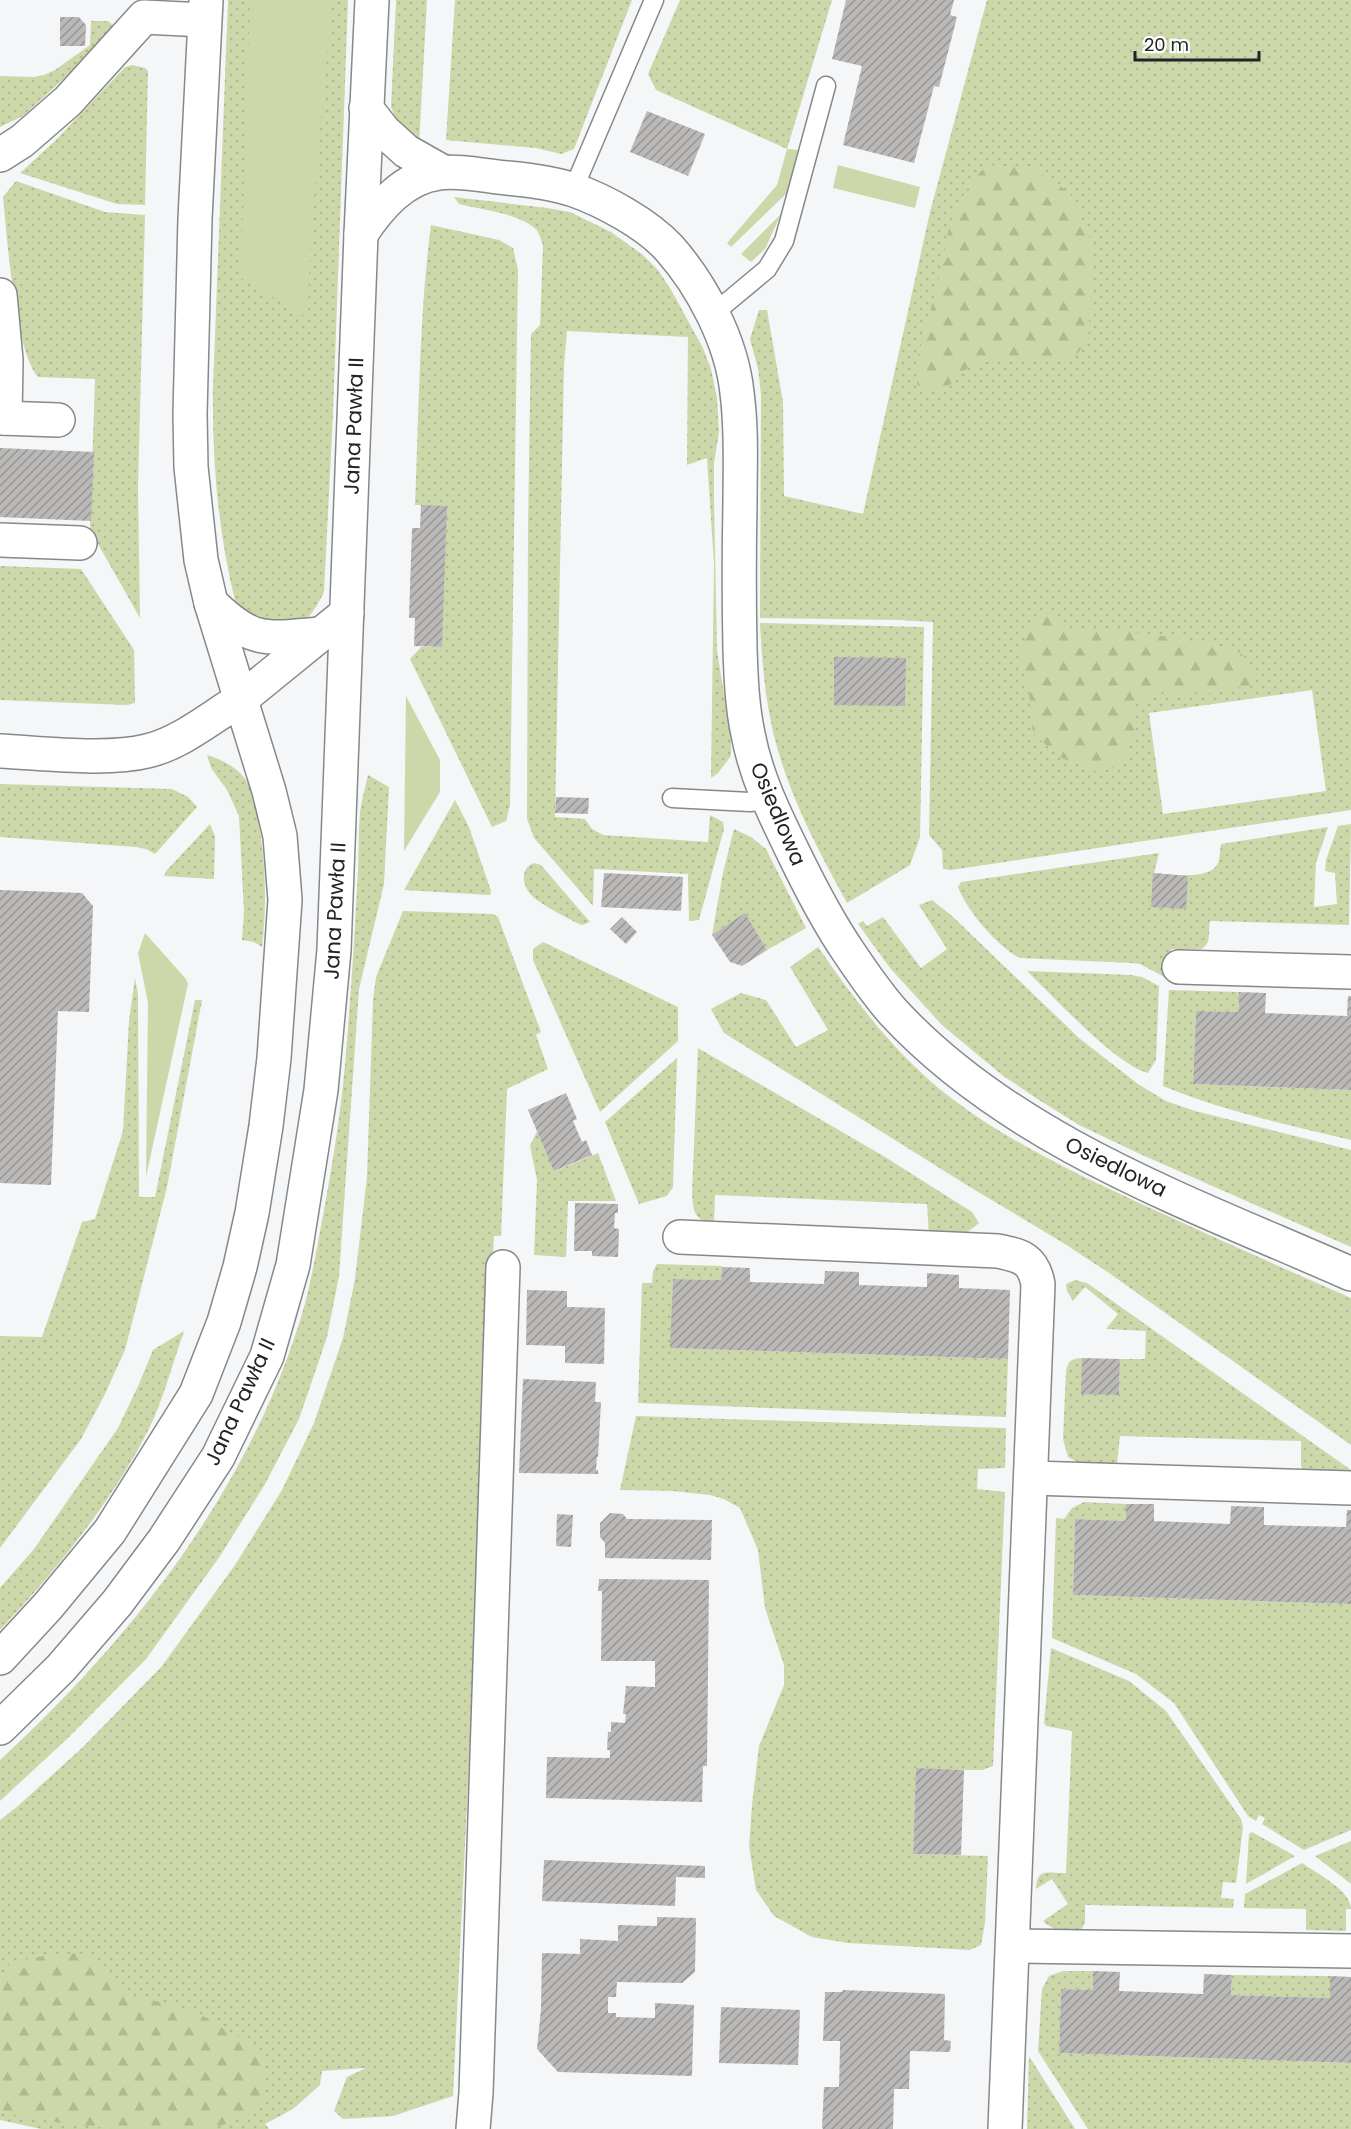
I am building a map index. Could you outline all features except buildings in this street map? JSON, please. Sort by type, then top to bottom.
[{"type":"street","name":"Jana Pawła II","points":[[0,1728],[61,1668],[117,1604],[164,1540],[218,1457],[267,1356],[293,1265],[321,1090],[334,950],[372,0]]},
{"type":"street","name":"Jana Pawła II","points":[[0,1658],[48,1606],[110,1531],[196,1394],[224,1322],[240,1267],[252,1213],[266,1126],[274,1058],[285,900],[280,836],[269,791],[211,603],[201,560],[191,467],[190,414],[195,219],[205,10]]},
{"type":"street","points":[[0,155],[22,141],[68,101],[144,17],[205,10]]},
{"type":"street","name":"Osiedlowa","points":[[366,108],[384,131],[406,151],[443,172]]},
{"type":"street","name":"Osiedlowa","points":[[361,234],[373,216],[401,189],[420,177],[443,172],[542,182],[573,190],[612,207],[666,244],[686,269],[713,314],[727,350],[737,387],[740,429],[741,686],[748,736],[768,800],[822,909],[848,951],[890,1009],[921,1040],[961,1076],[1007,1108],[1072,1147],[1132,1178],[1351,1274]]},
{"type":"street","points":[[0,295],[6,360],[3,418],[58,420]]},
{"type":"street","points":[[0,540],[80,543]]},
{"type":"street","points":[[211,603],[237,627],[252,634],[274,638],[319,634]]},
{"type":"street","points":[[0,751],[114,754],[147,751],[174,740],[240,700],[347,613]]},
{"type":"street","points":[[1179,967],[1351,972]]},
{"type":"street","points":[[680,1238],[998,1251],[1029,1262],[1035,1273],[1038,1284],[1032,1478],[1005,2129]]},
{"type":"street","points":[[473,2129],[503,1267]]},
{"type":"street","points":[[1032,1478],[1351,1488]]},
{"type":"street","points":[[1013,1946],[1351,1951]]},
{"type":"lane","points":[[573,190],[654,0]]},
{"type":"lane","points":[[713,314],[767,269],[784,241],[826,86]]},
{"type":"lane","points":[[672,798],[750,802],[768,800]]},
{"type":"green space","points":[[228,0],[348,0],[324,592],[313,611],[303,621],[268,629],[236,605],[225,551],[215,470],[213,387]]},
{"type":"green space","points":[[250,0],[332,0],[310,242],[308,318],[241,278]]},
{"type":"green space","points":[[396,0],[427,0],[419,144],[399,127],[391,107]]},
{"type":"green space","points":[[455,0],[632,0],[574,149],[561,154],[536,148],[446,140]]},
{"type":"green space","points":[[680,0],[832,0],[787,149],[656,90],[648,74]]},
{"type":"green space","points":[[987,0],[1351,0],[1351,810],[951,870],[943,869],[942,850],[929,835],[933,622],[760,618],[761,394],[758,369],[750,339],[759,310],[767,310],[783,402],[784,496],[863,514],[930,212]],"holes":[[[1312,690],[1326,791],[1163,814],[1149,713]]]},
{"type":"green space","points":[[91,21],[108,21],[113,25],[112,32],[103,43],[23,116],[0,127],[0,76],[34,77],[55,70],[90,45]]},
{"type":"green space","points":[[132,65],[148,71],[145,205],[117,204],[20,173],[56,140],[125,67]]},
{"type":"green space","points":[[787,149],[798,150],[787,193],[731,247],[727,243],[777,185]]},
{"type":"green space","points":[[838,165],[920,187],[915,208],[833,188]]},
{"type":"green space","points":[[986,165],[1031,167],[1070,193],[1091,241],[1088,341],[1073,358],[1045,361],[1010,357],[971,365],[944,390],[918,390],[916,363],[938,282],[950,223],[965,192]]},
{"type":"green space","points":[[16,181],[105,212],[145,215],[138,487],[140,618],[90,530],[95,379],[38,377],[30,364],[23,344],[13,292],[3,197]]},
{"type":"green space","points":[[454,197],[570,212],[611,232],[643,255],[658,270],[703,348],[711,369],[717,398],[719,432],[714,463],[717,650],[731,739],[731,756],[718,773],[711,778],[714,564],[707,458],[687,465],[688,337],[567,331],[564,365],[555,817],[585,819],[592,829],[603,835],[708,842],[710,815],[723,822],[724,829],[699,920],[689,921],[688,874],[594,869],[593,906],[534,838],[527,819],[531,334],[540,325],[543,246],[536,230],[524,221],[506,214],[459,204]]},
{"type":"green space","points":[[781,214],[765,249],[751,262],[741,254]]},
{"type":"green space","points":[[431,225],[499,240],[513,248],[518,270],[510,805],[506,821],[492,827],[410,659],[421,647],[441,647],[421,505],[415,505],[422,329]]},
{"type":"green space","points":[[0,566],[81,569],[134,650],[135,703],[126,705],[0,700]]},
{"type":"green space","points":[[1047,613],[1066,627],[1084,631],[1112,629],[1211,643],[1242,654],[1254,674],[1251,685],[1206,694],[1161,694],[1135,705],[1134,732],[1121,767],[1094,771],[1062,758],[1033,734],[1029,692],[1019,654],[1029,628]]},
{"type":"green space","points":[[760,623],[924,627],[920,837],[910,865],[847,903],[805,822],[780,758],[766,694]]},
{"type":"green space","points":[[406,696],[440,760],[440,792],[404,851]]},
{"type":"green space","points":[[207,755],[225,762],[240,773],[248,783],[253,796],[261,835],[264,867],[265,915],[262,947],[254,942],[242,940],[244,912],[239,816],[227,790],[211,768]]},
{"type":"green space","points":[[368,775],[389,787],[384,884],[359,989],[339,1276],[327,1337],[299,1419],[264,1486],[218,1559],[146,1659],[68,1738],[0,1801],[0,1760],[93,1667],[175,1565],[212,1510],[245,1454],[273,1394],[296,1333],[307,1297],[331,1172],[340,1107],[352,977],[360,812]]},
{"type":"green space","points":[[0,784],[172,789],[188,797],[197,807],[155,854],[136,847],[0,837]]},
{"type":"green space","points":[[455,800],[469,827],[491,891],[490,895],[404,890]]},
{"type":"green space","points":[[210,824],[215,836],[214,879],[164,876],[167,870]]},
{"type":"green space","points":[[1351,824],[1349,925],[1210,921],[1208,941],[1204,947],[1201,949],[1171,949],[1170,980],[1140,964],[1020,958],[1002,946],[984,927],[968,907],[958,887],[961,882],[1159,853],[1154,873],[1198,874],[1214,869],[1220,856],[1221,844],[1328,827],[1316,863],[1314,907],[1337,904],[1335,873],[1325,871],[1326,860],[1338,826]]},
{"type":"green space","points":[[734,829],[751,837],[766,849],[806,928],[767,950],[745,914],[712,935],[723,873]]},
{"type":"green space","points":[[534,863],[541,865],[590,922],[582,925],[577,923],[531,895],[524,882],[524,877],[526,869]]},
{"type":"green space","points":[[932,900],[952,916],[1079,1038],[1138,1084],[1166,1101],[1195,1111],[1351,1150],[1351,1247],[1079,1125],[1002,1075],[942,1025],[890,968],[858,924],[863,921],[867,926],[883,917],[921,968],[947,949],[919,905]]},
{"type":"green space","points":[[403,911],[493,914],[498,917],[541,1032],[536,1035],[548,1069],[507,1089],[501,1236],[494,1236],[453,2096],[393,2116],[343,2119],[334,2111],[347,2077],[366,2068],[322,2071],[320,2085],[293,2109],[265,2124],[269,2129],[41,2129],[0,2120],[0,1820],[83,1747],[162,1666],[235,1565],[282,1490],[314,1423],[343,1338],[355,1279],[367,1177],[373,1000],[376,977]]},
{"type":"green space","points":[[145,933],[188,984],[146,1177],[148,1003],[138,953]]},
{"type":"green space","points":[[543,942],[678,1007],[678,1041],[600,1112],[533,960],[533,949]]},
{"type":"green space","points":[[818,947],[860,1005],[907,1059],[942,1091],[990,1125],[1015,1141],[1094,1182],[1351,1298],[1351,1445],[1065,1244],[724,1033],[711,1009],[741,993],[766,1000],[796,1047],[828,1030],[790,967]]},
{"type":"green space","points":[[1027,971],[1131,975],[1142,977],[1159,986],[1156,1060],[1148,1073],[1119,1057],[1103,1044]]},
{"type":"green space","points":[[135,978],[138,994],[139,1197],[155,1197],[195,1000],[202,1000],[167,1187],[125,1350],[104,1396],[81,1439],[0,1548],[0,1336],[42,1337],[82,1222],[95,1219],[123,1131],[129,1021]]},
{"type":"green space","points":[[1169,990],[1239,992],[1239,1012],[1196,1011],[1193,1084],[1351,1090],[1351,1140],[1232,1110],[1163,1086]]},
{"type":"green space","points":[[698,1048],[885,1157],[972,1212],[979,1223],[961,1237],[929,1235],[927,1204],[715,1195],[714,1223],[702,1220],[694,1210],[692,1193]]},
{"type":"green space","points":[[677,1058],[673,1187],[667,1196],[639,1204],[605,1122]]},
{"type":"green space","points":[[537,1131],[555,1171],[598,1153],[616,1201],[568,1201],[566,1257],[534,1255],[537,1180],[530,1146]]},
{"type":"green space","points":[[657,1264],[722,1266],[721,1280],[673,1279],[671,1348],[1008,1359],[1006,1417],[638,1403],[642,1283],[652,1283],[653,1271]]},
{"type":"green space","points":[[1075,1280],[1087,1283],[1351,1470],[1351,1474],[1305,1473],[1301,1466],[1301,1441],[1120,1436],[1117,1464],[1079,1463],[1068,1457],[1063,1439],[1066,1371],[1069,1362],[1082,1358],[1119,1395],[1120,1359],[1145,1359],[1146,1331],[1106,1329],[1118,1314],[1085,1287],[1073,1301],[1066,1284]]},
{"type":"green space","points":[[184,1331],[154,1418],[123,1474],[64,1557],[0,1630],[0,1588],[34,1549],[118,1428],[153,1350]]},
{"type":"green space","points":[[636,1416],[1006,1428],[1005,1468],[978,1469],[977,1489],[1005,1492],[993,1766],[982,1770],[916,1769],[913,1854],[988,1856],[985,1923],[981,1945],[970,1950],[848,1943],[812,1937],[774,1916],[756,1890],[749,1846],[759,1746],[784,1685],[784,1665],[765,1608],[758,1550],[740,1508],[724,1499],[673,1491],[620,1490]]},
{"type":"green space","points":[[1084,1502],[1126,1504],[1126,1521],[1075,1519],[1073,1595],[1351,1604],[1351,1830],[1304,1850],[1262,1824],[1265,1818],[1259,1815],[1256,1821],[1248,1816],[1174,1703],[1136,1674],[1052,1638],[1056,1518],[1064,1519],[1072,1508]]},
{"type":"green space","points":[[1051,1648],[1129,1681],[1166,1711],[1241,1819],[1243,1827],[1236,1883],[1223,1882],[1221,1898],[1234,1899],[1233,1908],[1085,1905],[1085,1922],[1079,1934],[1060,1931],[1043,1921],[1068,1904],[1052,1879],[1036,1889],[1041,1874],[1066,1873],[1072,1731],[1046,1726],[1044,1723]]},
{"type":"green space","points":[[1252,1832],[1295,1856],[1246,1884],[1249,1834]]},
{"type":"green space","points":[[1351,1841],[1351,1884],[1315,1856]]},
{"type":"green space","points":[[1302,1863],[1332,1883],[1345,1895],[1351,1909],[1346,1909],[1346,1931],[1306,1930],[1306,1909],[1244,1908],[1245,1894]]},
{"type":"green space","points":[[79,1953],[99,1961],[124,1995],[196,2012],[258,2049],[264,2061],[265,2093],[262,2105],[244,2117],[212,2129],[117,2129],[67,2124],[15,2115],[0,2109],[0,1982],[10,1963],[43,1956]]},
{"type":"green space","points":[[1063,1971],[1093,1971],[1093,1990],[1061,1989],[1059,2053],[1351,2063],[1351,2129],[1088,2129],[1038,2051],[1042,1989],[1049,1976]]},
{"type":"green space","points":[[1232,1975],[1330,1976],[1330,1998],[1231,1995]]},
{"type":"green space","points":[[1029,2056],[1075,2129],[1027,2129]]}]
